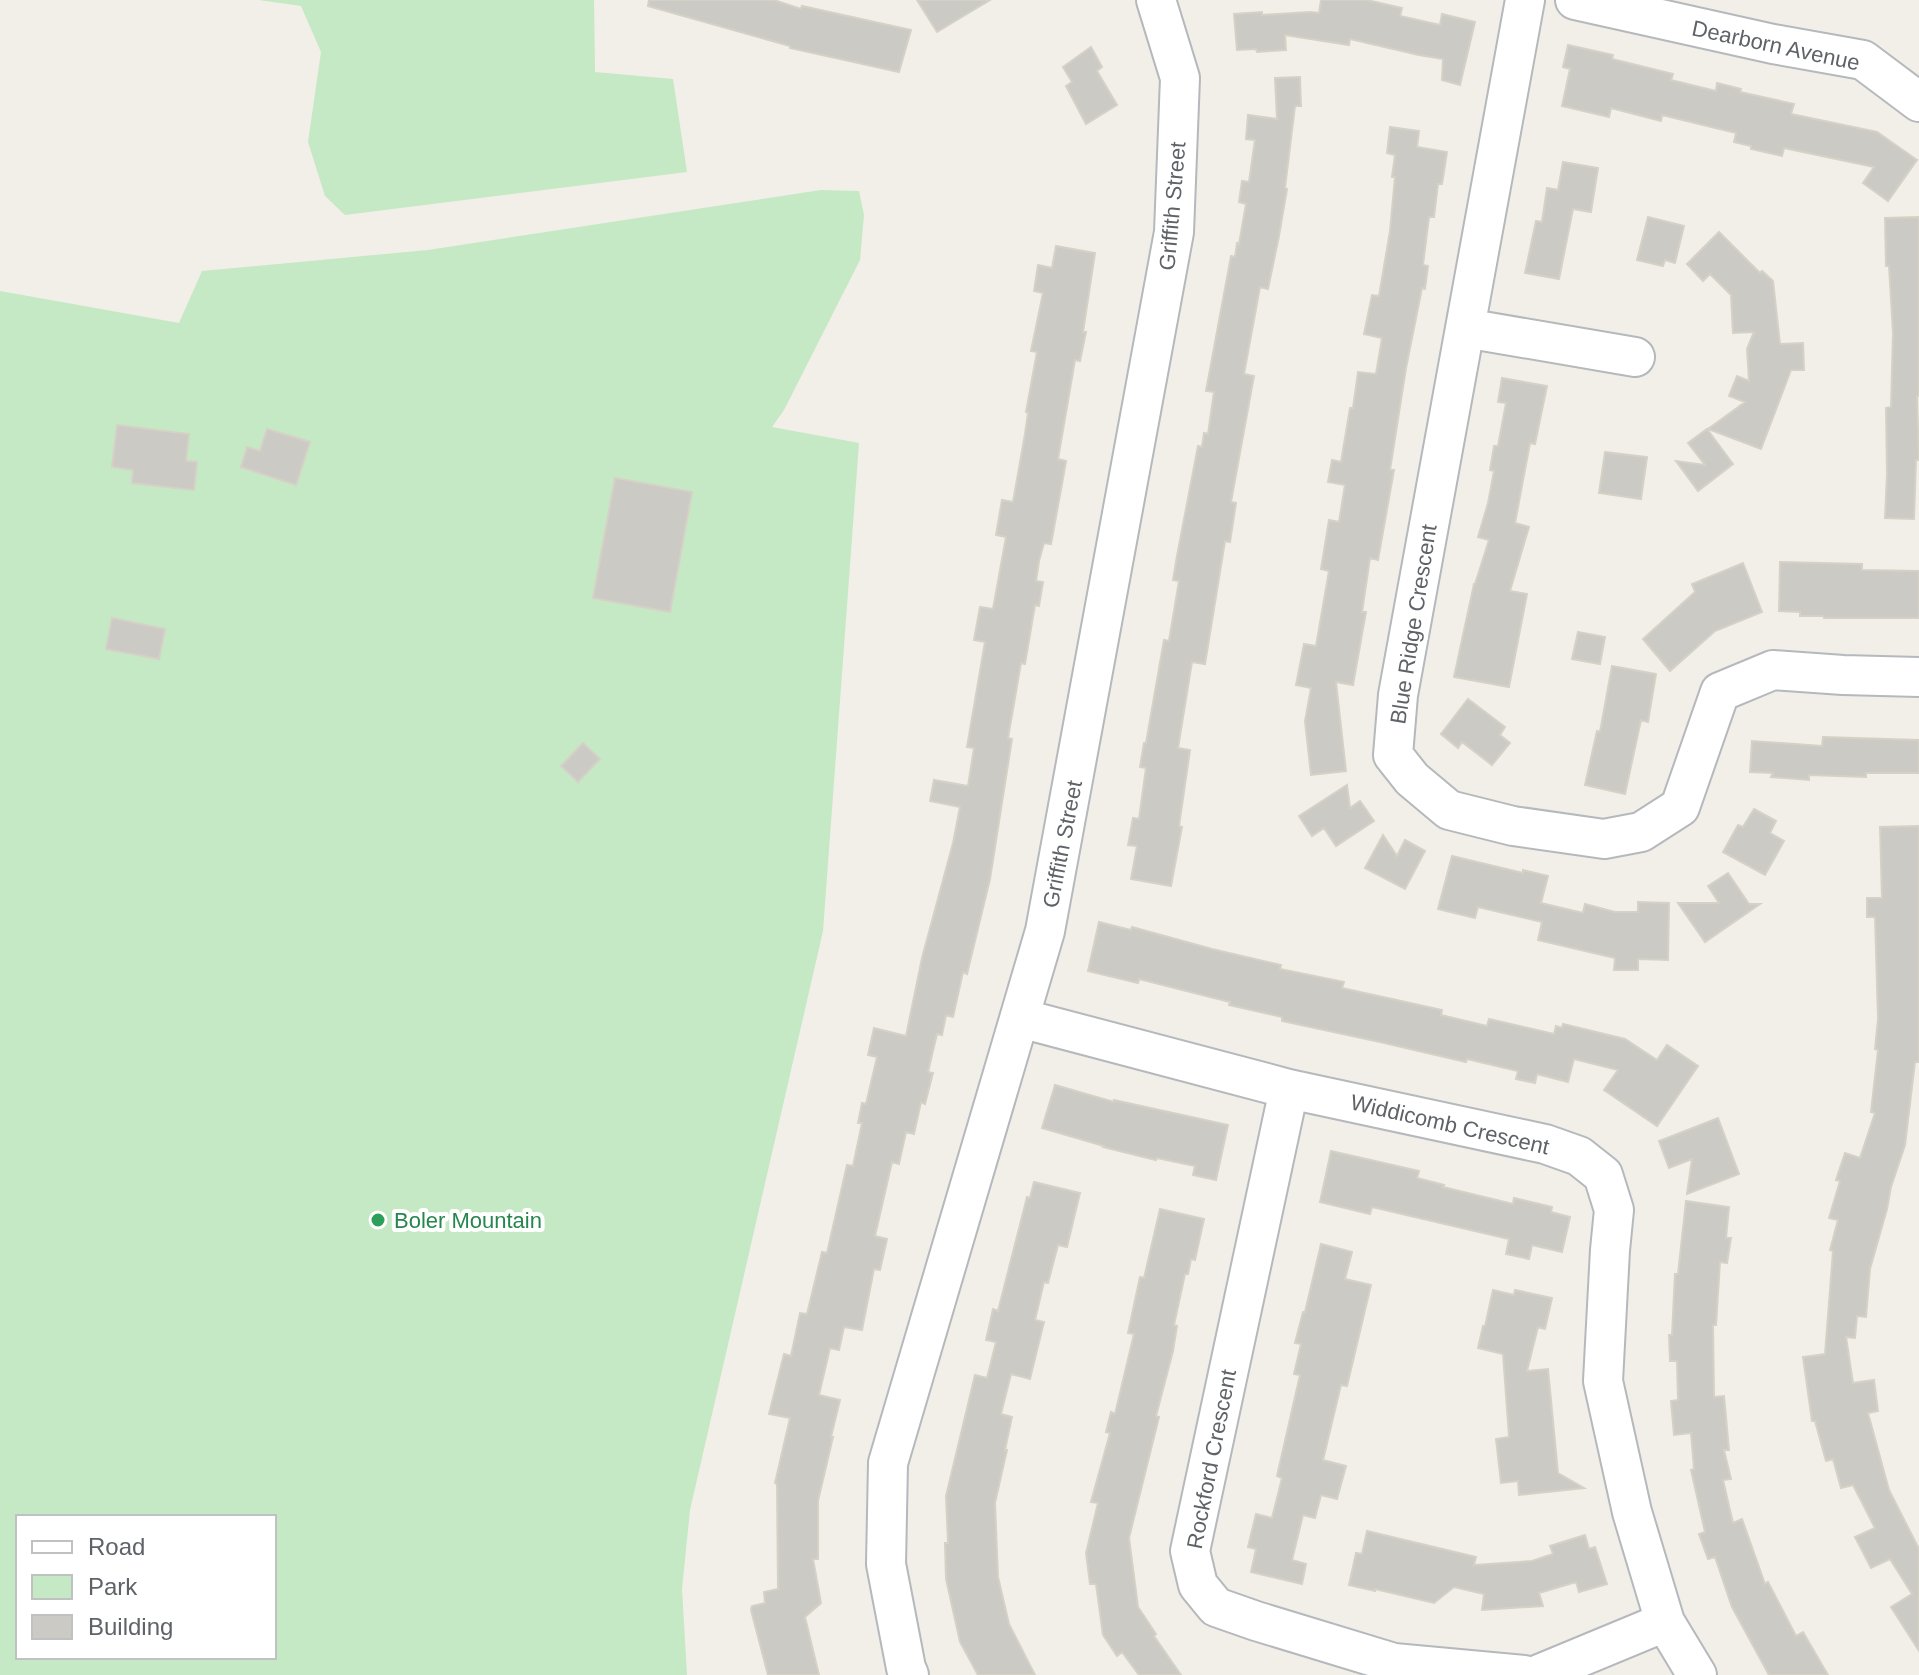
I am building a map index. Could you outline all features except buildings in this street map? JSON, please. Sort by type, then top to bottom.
[{"type":"street","name":"Griffith Street","points":[[909,1675],[886,1564],[888,1463],[1045,931],[1174,232],[1180,78],[1156,0]]},
{"type":"street","name":"Blue Ridge Crescent","points":[[1525,0],[1398,695],[1393,755],[1412,779],[1449,810],[1513,826],[1604,839],[1641,832],[1680,807],[1720,692],[1773,670],[1919,677]]},
{"type":"street","name":"Dearborn Avenue","points":[[1575,0],[1773,44],[1863,60],[1919,102]]},
{"type":"street","points":[[1465,328],[1635,357]]},
{"type":"street","name":"Widdicomb Crescent","points":[[1020,1018],[1289,1089],[1545,1144],[1579,1156],[1603,1175],[1614,1210],[1603,1381],[1632,1512],[1665,1622],[1697,1675]]},
{"type":"street","name":"Rockford Crescent","points":[[1289,1089],[1190,1551],[1198,1585],[1216,1607],[1394,1663],[1524,1675]]},
{"type":"street","points":[[1537,1675],[1665,1622]]},
{"type":"green space","points":[[259,0],[594,0],[595,72],[673,79],[687,172],[345,215],[325,196],[308,142],[321,52],[301,6]]},
{"type":"green space","name":"Boler Mountain","points":[[821,190],[859,191],[864,215],[860,260],[784,410],[772,427],[859,443],[823,931],[690,1510],[682,1589],[687,1675],[0,1675],[0,291],[179,323],[202,271],[428,250]]},
{"type":"place","name":"Boler Mountain","points":[[378,1220]]}]
